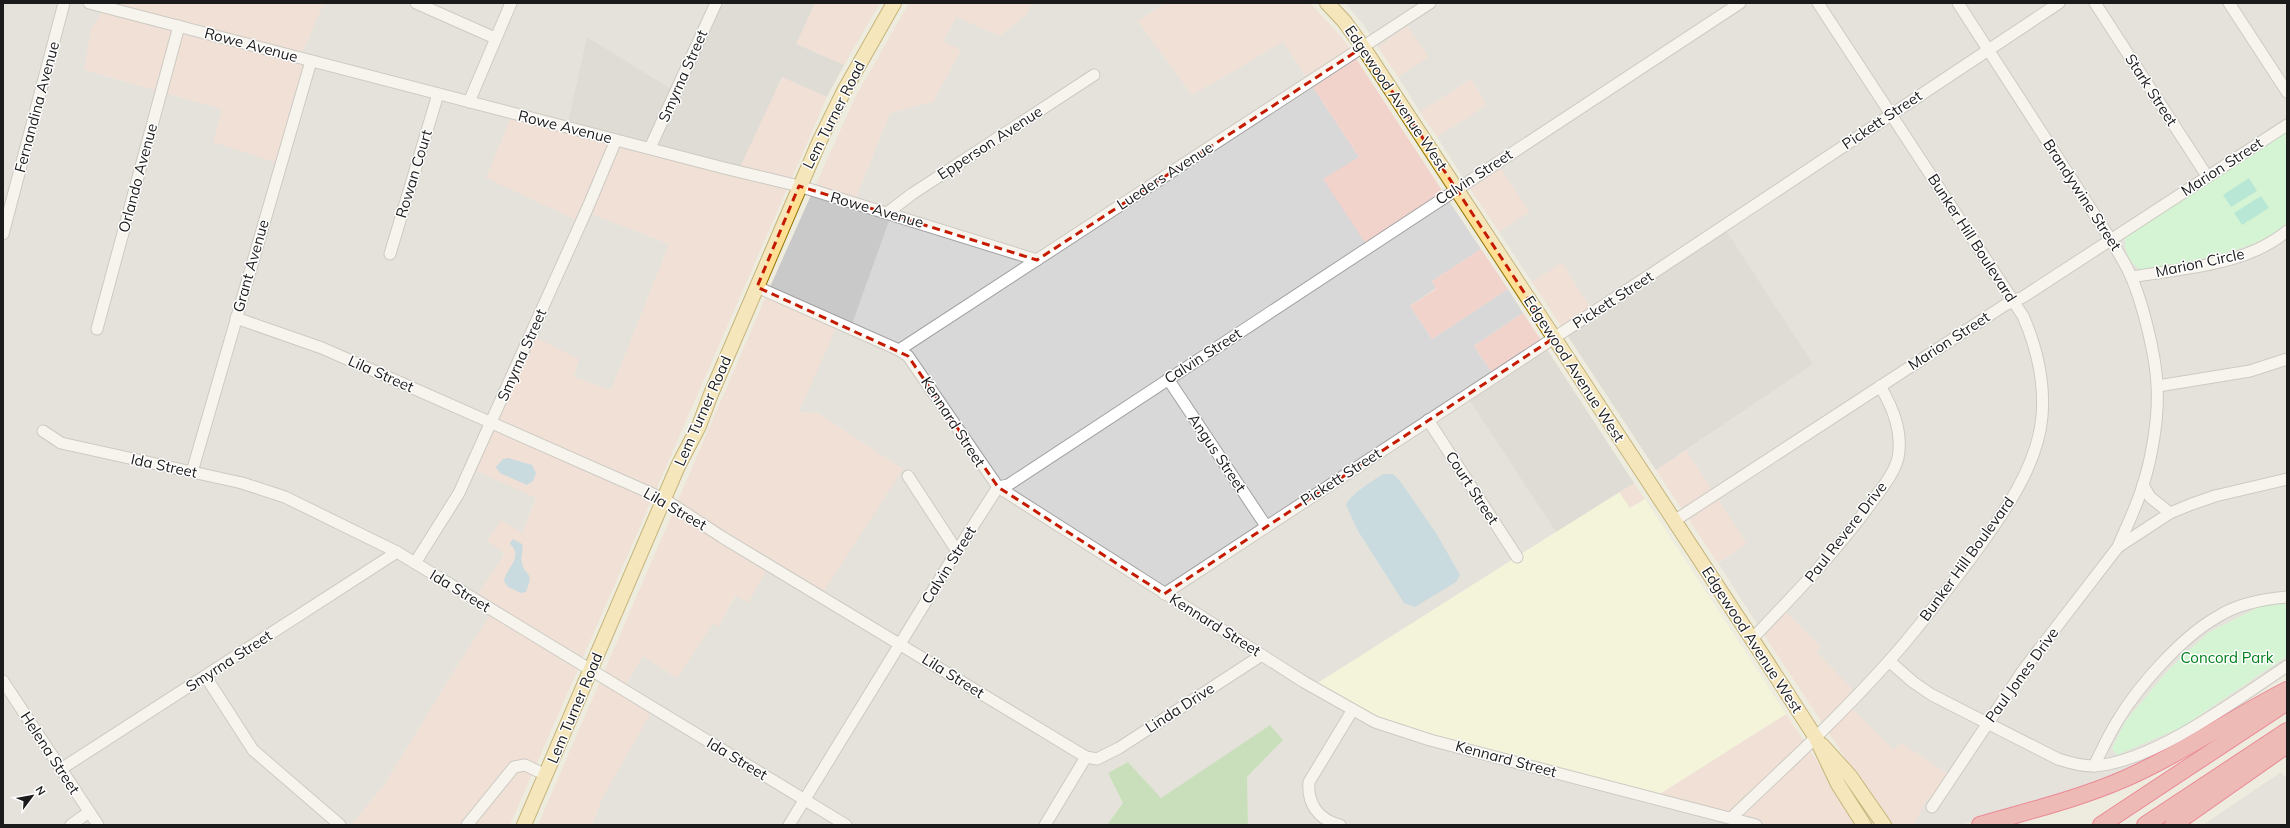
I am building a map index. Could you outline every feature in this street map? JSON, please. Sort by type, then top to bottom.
[{"type":"highway","points":[[1980,825],[2088,793],[2124,779],[2156,764],[2287,690]]},
{"type":"highway","points":[[2101,825],[2287,702]]},
{"type":"highway","points":[[2145,825],[2287,731]]},
{"type":"highway","points":[[2173,825],[2287,745]]},
{"type":"main road","name":"Lem Turner Road","points":[[524,825],[664,499],[699,426],[710,394],[799,186],[844,91],[893,3]]},
{"type":"main road","name":"Edgewood Avenue West","points":[[1327,3],[1344,21],[1363,47],[1752,640],[1816,738],[1838,784],[1864,825]]},
{"type":"main road","name":"Edgewood Avenue West","points":[[1816,738],[1850,776],[1884,825]]},
{"type":"street","name":"Fernandina Avenue","points":[[3,234],[64,3]]},
{"type":"street","name":"Rowe Avenue","points":[[89,3],[101,4],[311,61],[799,186],[1037,260]]},
{"type":"street","points":[[416,3],[496,38]]},
{"type":"street","points":[[469,102],[512,3]]},
{"type":"street","name":"Smyrna Street","points":[[650,148],[716,3]]},
{"type":"street","name":"Lueders Avenue","points":[[899,350],[1430,3]]},
{"type":"street","name":"Calvin Street","points":[[789,825],[957,551],[998,488],[1008,485],[1740,3]]},
{"type":"street","name":"Bunker Hill Boulevard","points":[[1731,818],[1816,738],[1889,661],[1931,612],[1984,540],[2018,488],[2032,453],[2042,417],[2041,376],[2033,338],[2023,316],[1818,3]]},
{"type":"street","name":"Brandywine Street","points":[[1958,3],[2112,240],[2132,278],[2146,321],[2158,386],[2156,407]]},
{"type":"street","name":"Pickett Street","points":[[1164,594],[1554,338],[2059,3]]},
{"type":"street","name":"Stark Street","points":[[2095,3],[2207,176]]},
{"type":"street","points":[[2229,3],[2287,92]]},
{"type":"street","name":"Orlando Avenue","points":[[97,329],[179,26]]},
{"type":"street","name":"Grant Avenue","points":[[192,472],[311,61]]},
{"type":"street","name":"Epperson Avenue","points":[[887,213],[919,190],[1094,75]]},
{"type":"street","name":"Rowan Court","points":[[390,254],[438,94]]},
{"type":"street","name":"Marion Street","points":[[1674,521],[2005,304],[2023,297],[2287,125]]},
{"type":"street","name":"Smyrna Street","points":[[415,563],[459,493],[588,207],[616,140]]},
{"type":"street","name":"Marion Circle","points":[[2132,278],[2226,260],[2251,252],[2287,231]]},
{"type":"street","name":"Kennard Street","points":[[757,287],[899,350],[915,364],[998,488],[1262,656],[1352,711],[1375,722],[1408,733],[1756,825]]},
{"type":"street","name":"Lila Street","points":[[236,318],[322,348],[664,499],[722,537],[1091,758]]},
{"type":"street","points":[[2158,386],[2250,371],[2287,359]]},
{"type":"street","name":"Angus Street","points":[[1168,379],[1266,526]]},
{"type":"street","name":"Paul Revere Drive","points":[[1752,640],[1811,578],[1860,519],[1888,479],[1897,460],[1900,445],[1894,414],[1880,386]]},
{"type":"street","name":"Paul Jones Drive","points":[[1932,807],[1987,722],[2029,663],[2118,547],[2143,485],[2154,429],[2156,407]]},
{"type":"street","name":"Court Street","points":[[1428,420],[1517,557]]},
{"type":"street","name":"Ida Street","points":[[43,431],[61,443],[242,483],[285,497],[397,552],[846,825]]},
{"type":"street","points":[[908,476],[957,551]]},
{"type":"street","name":"Paul Jones Drive","points":[[2118,547],[2170,513],[2215,496],[2287,479]]},
{"type":"street","points":[[2143,485],[2150,497],[2159,506],[2170,513]]},
{"type":"street","name":"Smyrna Street","points":[[61,769],[397,552]]},
{"type":"street","points":[[2094,766],[2118,720],[2143,684],[2199,630],[2216,617],[2233,609],[2259,601],[2287,597]]},
{"type":"street","name":"Linda Drive","points":[[1091,758],[1119,748],[1262,656]]},
{"type":"street","points":[[1889,661],[1913,682],[1932,695],[2058,759],[2076,765],[2094,766],[2125,759],[2182,734],[2287,666]]},
{"type":"street","points":[[206,676],[253,750],[340,825]]},
{"type":"street","name":"Helena Street","points":[[3,681],[98,825]]},
{"type":"street","points":[[1340,825],[1322,817],[1315,809],[1308,793],[1309,782],[1352,711]]},
{"type":"street","points":[[1045,825],[1091,758]]},
{"type":"street","points":[[466,825],[514,767],[526,765],[546,775]]},
{"type":"street","points":[[71,825],[89,812]]},
{"type":"highlighted area","points":[[1363,47],[1554,338],[1164,594],[998,487],[908,356],[757,287],[799,186],[1037,260]]},
{"type":"shaded area","points":[[3,3],[108,3],[84,70],[222,109],[301,54],[324,3],[711,3],[671,90],[587,38],[576,220],[581,210],[669,244],[611,390],[574,377],[475,470],[536,497],[522,533],[487,541],[502,551],[504,555],[473,602],[492,614],[459,663],[384,785],[351,825],[3,825]]},
{"type":"shaded area","points":[[108,3],[324,3],[302,53],[309,56],[277,163],[213,142],[222,109],[84,70],[91,29]]},
{"type":"shaded area","points":[[711,3],[815,3],[796,44],[844,65],[827,97],[782,77],[740,167],[568,123],[587,37],[671,89]]},
{"type":"shaded area","points":[[815,3],[880,3],[844,65],[796,44]]},
{"type":"shaded area","points":[[909,3],[1032,3],[1026,15],[1000,36],[956,17],[944,41],[961,50],[933,102],[890,113],[855,200],[816,184],[856,96]]},
{"type":"shaded area","points":[[1032,3],[1166,3],[1138,21],[1192,95],[1283,42],[1359,157],[1443,192],[1481,249],[1432,281],[1436,288],[1410,306],[1432,339],[1508,289],[1523,313],[1474,346],[1497,380],[1469,398],[1556,532],[1317,684],[1658,795],[1770,825],[1248,825],[1247,777],[1283,740],[1270,725],[1161,798],[1128,762],[1108,773],[1123,803],[1107,825],[592,825],[602,799],[621,692],[643,656],[677,678],[713,623],[719,626],[736,595],[748,602],[772,561],[902,469],[818,413],[798,412],[840,319],[855,200],[890,113],[933,102],[960,51],[944,41],[956,17],[1000,36],[1026,15]]},
{"type":"shaded area","points":[[1166,3],[1310,3],[1344,40],[1443,192],[1366,244],[1323,179],[1359,157],[1283,42],[1192,95],[1138,21]]},
{"type":"shaded area","points":[[1345,3],[2287,3],[2287,132],[2259,151],[2277,233],[2287,224],[2287,603],[2259,607],[2208,633],[2169,669],[2125,722],[2112,749],[2182,727],[2287,656],[2287,674],[2203,730],[2155,757],[2102,781],[1961,825],[1914,825],[1926,800],[1937,793],[1846,703],[1855,693],[1817,652],[1820,646],[1785,611],[1764,635],[1718,563],[1747,544],[1686,450],[1812,364],[1596,316],[1562,263],[1532,282],[1499,232],[1529,212],[1469,187],[1437,137],[1487,105],[1471,79],[1420,112],[1398,77],[1428,57],[1407,26],[1378,47],[1363,24]]},
{"type":"shaded area","points":[[1407,26],[1429,57],[1398,77],[1378,47]]},
{"type":"shaded area","points":[[783,77],[827,97],[510,825],[351,825],[384,785],[491,614],[473,602],[504,555],[502,551],[487,541],[501,520],[522,533],[536,498],[475,470],[533,336],[579,359],[574,377],[611,390],[669,244],[581,210],[576,220],[486,178],[514,109],[649,144],[770,101]]},
{"type":"shaded area","points":[[1471,79],[1487,105],[1437,137],[1420,112]]},
{"type":"shaded area","points":[[1499,166],[1530,212],[1499,232],[1469,187]]},
{"type":"shaded area","points":[[816,184],[855,200],[890,218],[852,324],[770,287]]},
{"type":"shaded area","points":[[1725,229],[1813,364],[1656,470],[1567,335]]},
{"type":"shaded area","points":[[1481,249],[1508,289],[1432,339],[1410,306],[1436,289],[1432,281]]},
{"type":"shaded area","points":[[1562,263],[1596,316],[1567,335],[1532,282]]},
{"type":"shaded area","points":[[770,287],[840,319],[799,412],[818,413],[903,469],[823,593],[772,561],[748,603],[735,595],[719,627],[713,623],[677,678],[643,656],[621,692],[652,711],[602,799],[592,825],[538,825]]},
{"type":"shaded area","points":[[1523,313],[1546,348],[1497,380],[1474,346]]},
{"type":"shaded area","points":[[1546,348],[1634,483],[1556,532],[1468,398]]},
{"type":"shaded area","points":[[1686,450],[1747,544],[1718,563],[1656,470]]},
{"type":"shaded area","points":[[1634,483],[1645,499],[1630,509],[1619,492]]},
{"type":"shaded area","points":[[1619,492],[1630,508],[1645,499],[1786,714],[1658,795],[1410,731],[1377,718],[1316,684]]},
{"type":"shaded area","points":[[1785,611],[1821,646],[1817,652],[1856,693],[1846,703],[1893,749],[1902,743],[1948,774],[1937,793],[1926,800],[1914,825],[1892,825],[1886,819],[1764,635]]},
{"type":"shaded area","points":[[1786,714],[1857,822],[1853,825],[1770,825],[1658,795]]},
{"type":"shaded area","points":[[2281,772],[2287,779],[2287,825],[2203,825]]},
{"type":"green space","points":[[2287,132],[2287,224],[2273,234],[2256,242],[2238,249],[2197,260],[2141,270],[2130,260],[2125,247],[2125,236]]},
{"type":"green space","points":[[2249,178],[2257,191],[2231,207],[2223,195]]},
{"type":"green space","points":[[2261,196],[2269,208],[2242,225],[2234,213]]},
{"type":"green space","name":"Concord Park","points":[[2287,603],[2287,656],[2182,727],[2117,755],[2112,749],[2125,722],[2169,669],[2208,633],[2259,607]]},
{"type":"green space","points":[[1270,725],[1283,740],[1247,777],[1248,825],[1107,825],[1123,803],[1108,773],[1128,762],[1161,798]]},
{"type":"water","points":[[508,458],[532,465],[536,473],[533,481],[527,485],[500,473],[496,467],[503,459]]},
{"type":"water","points":[[1384,474],[1393,474],[1400,481],[1436,533],[1460,575],[1456,582],[1415,607],[1404,603],[1358,531],[1346,505],[1357,492]]},
{"type":"water","points":[[513,539],[522,544],[523,549],[521,558],[523,568],[528,574],[530,580],[526,592],[521,593],[508,587],[504,581],[515,559],[515,551],[510,543]]}]
